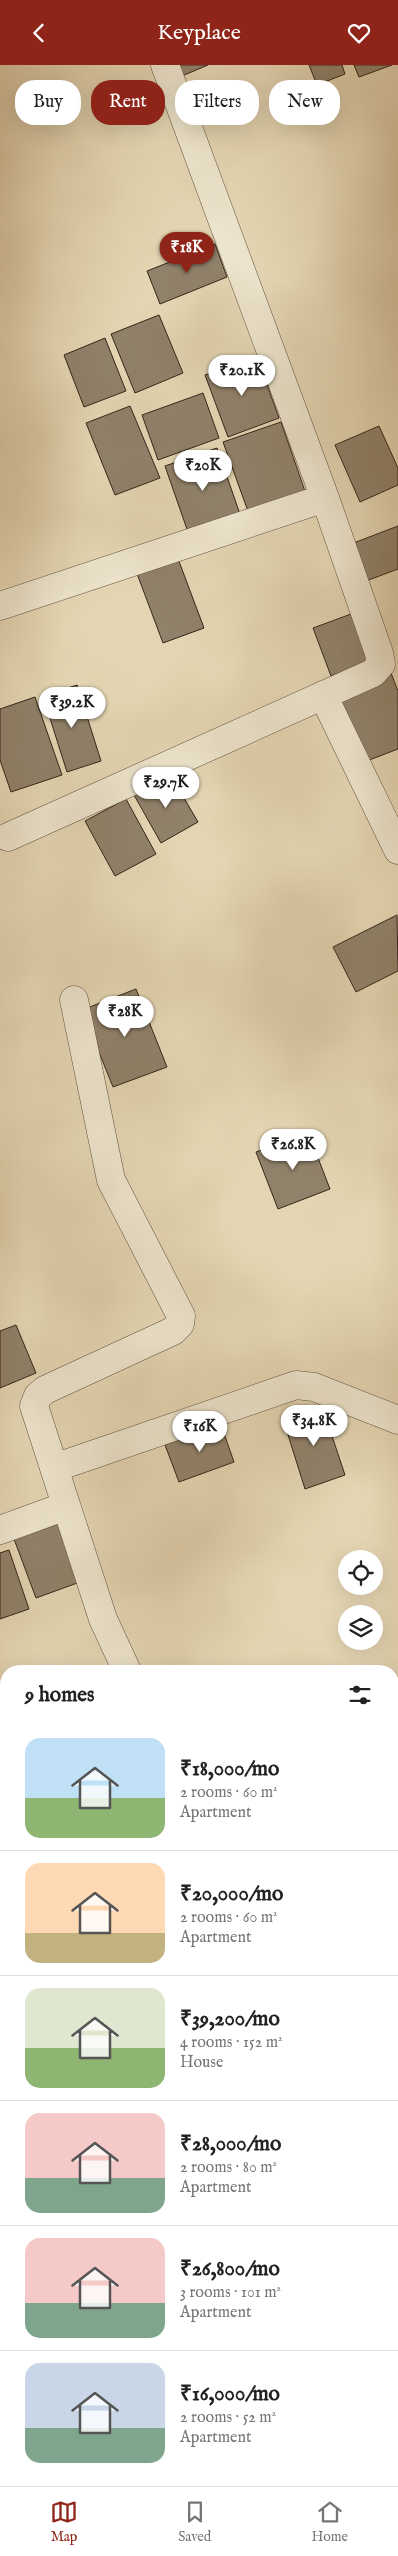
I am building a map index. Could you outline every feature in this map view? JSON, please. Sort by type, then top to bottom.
[{"type":"street","points":[[8,837],[372,673],[381,664],[379,653],[325,498],[165,65]]},
{"type":"street","points":[[0,606],[325,498]]},
{"type":"street","points":[[323,695],[398,850]]},
{"type":"street","points":[[74,1001],[111,1180],[182,1316],[180,1324],[173,1331],[45,1390],[38,1396],[34,1406],[103,1619],[124,1665]]},
{"type":"street","points":[[54,1468],[296,1385],[314,1387],[398,1420]]},
{"type":"street","points":[[0,1530],[66,1506]]},
{"type":"building","points":[[177,65],[208,65],[182,76]]},
{"type":"building","points":[[309,65],[342,65],[345,74],[330,80],[315,80]]},
{"type":"building","points":[[354,65],[392,65],[359,77]]},
{"type":"building","points":[[215,244],[227,277],[160,304],[147,271]]},
{"type":"building","points":[[159,315],[183,373],[135,393],[111,334]]},
{"type":"building","points":[[105,338],[126,391],[84,407],[64,355]]},
{"type":"building","points":[[257,357],[279,418],[228,437],[205,375]]},
{"type":"building","points":[[203,393],[219,438],[158,460],[142,415]]},
{"type":"building","points":[[130,406],[160,478],[115,495],[86,423]]},
{"type":"building","points":[[281,422],[306,494],[249,514],[223,442]]},
{"type":"building","points":[[379,426],[398,468],[398,485],[360,502],[335,445]]},
{"type":"building","points":[[217,448],[241,517],[189,535],[165,466]]},
{"type":"building","points":[[398,526],[398,569],[366,581],[351,544]]},
{"type":"building","points":[[177,556],[204,628],[163,643],[136,571]]},
{"type":"building","points":[[351,614],[369,662],[331,676],[313,628]]},
{"type":"building","points":[[391,673],[398,691],[398,749],[364,762],[337,694]]},
{"type":"building","points":[[77,685],[101,761],[67,772],[43,696]]},
{"type":"building","points":[[35,697],[62,775],[11,792],[0,760],[0,709]]},
{"type":"building","points":[[170,774],[198,822],[161,843],[134,795]]},
{"type":"building","points":[[126,799],[156,854],[115,876],[85,821]]},
{"type":"building","points":[[397,915],[398,971],[356,992],[333,947]]},
{"type":"building","points":[[136,989],[167,1067],[113,1087],[82,1010]]},
{"type":"building","points":[[308,1132],[330,1189],[278,1209],[256,1152]]},
{"type":"building","points":[[16,1325],[36,1373],[0,1388],[0,1331]]},
{"type":"building","points":[[322,1406],[345,1475],[305,1489],[283,1419]]},
{"type":"building","points":[[221,1425],[234,1462],[179,1482],[165,1445]]},
{"type":"building","points":[[60,1523],[80,1582],[36,1598],[14,1539]]},
{"type":"building","points":[[9,1550],[29,1609],[0,1619],[0,1553]]}]
